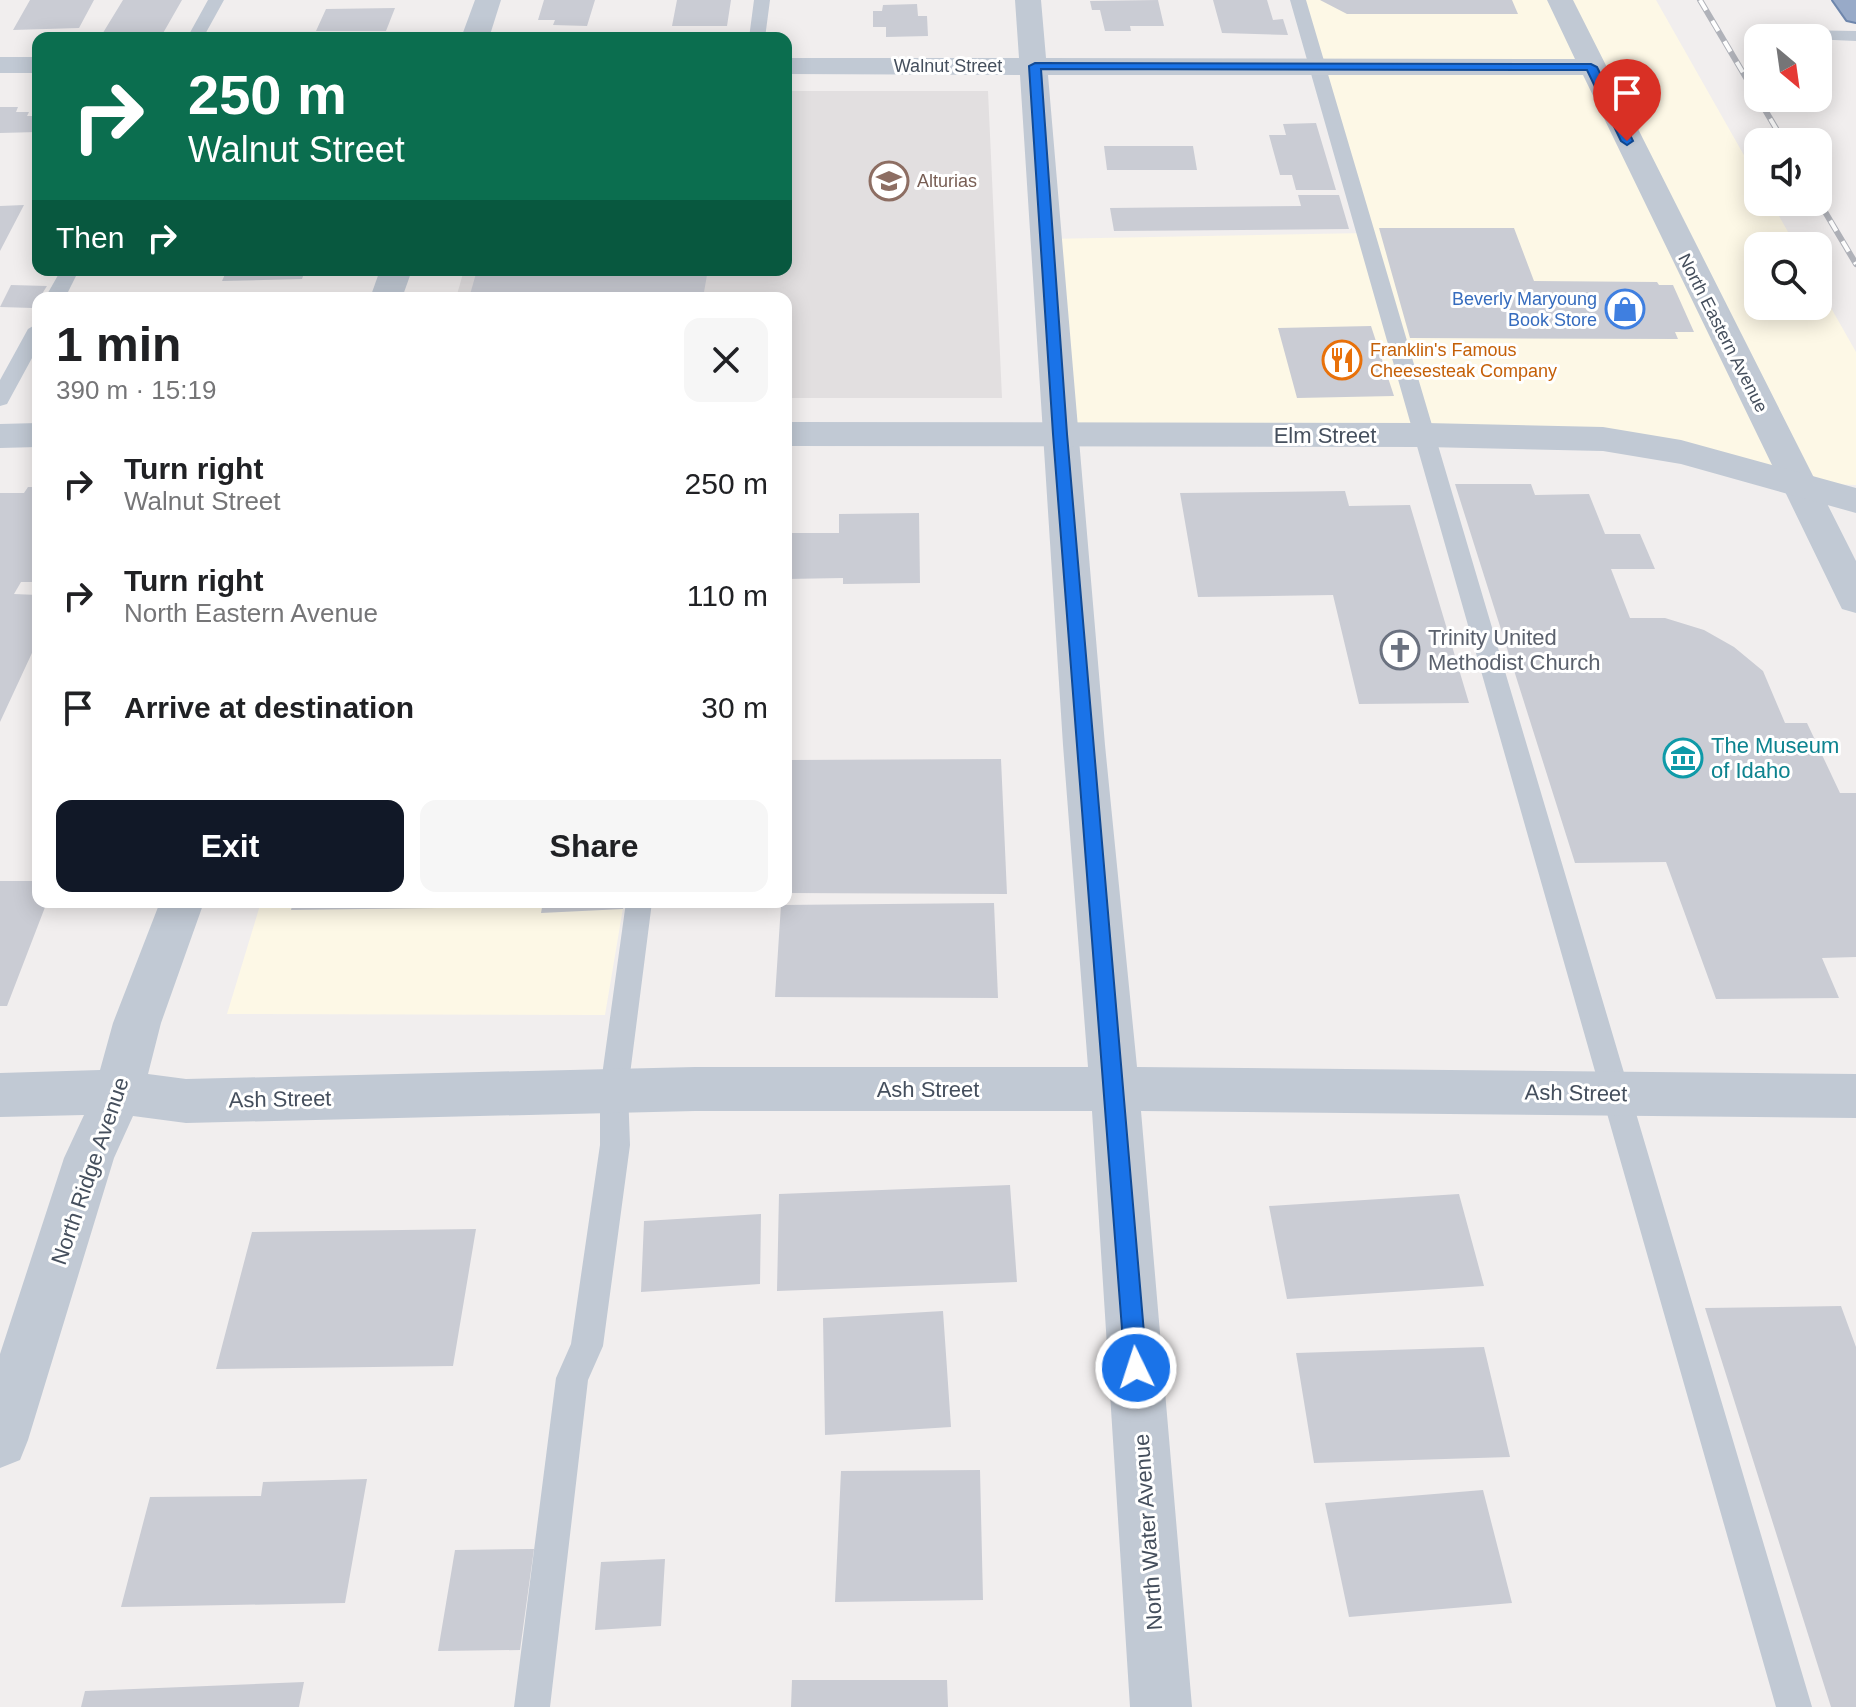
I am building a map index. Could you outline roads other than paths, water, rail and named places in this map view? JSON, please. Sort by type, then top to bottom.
[{"type":"highway","points":[[1846,0],[1856,14]]},
{"type":"street","points":[[477,32],[488,0]]},
{"type":"street","name":"North Water Avenue","points":[[1028,0],[1161,1707]]},
{"type":"street","name":"North Eastern Avenue","points":[[1560,0],[1856,599]]},
{"type":"street","points":[[0,65],[32,65]]},
{"type":"street","name":"Walnut Street","points":[[792,66],[1591,67]]},
{"type":"street","name":"Elm Street","points":[[792,434],[1426,435],[1603,439],[1681,452],[1856,501]]},
{"type":"street","points":[[0,436],[32,435]]},
{"type":"street","name":"North Ridge Avenue","points":[[0,1440],[89,1158],[119,1092],[137,1023],[180,908]]},
{"type":"street","name":"Ash Street","points":[[0,1095],[119,1092],[186,1101],[614,1090],[1115,1089],[1856,1096]]},
{"type":"lane","points":[[198,32],[216,0]]},
{"type":"lane","points":[[758,32],[762,0]]},
{"type":"lane","points":[[1298,0],[1794,1707]]},
{"type":"lane","points":[[1832,36],[1856,36]]},
{"type":"lane","points":[[0,399],[32,340]]},
{"type":"lane","points":[[532,1707],[572,1378],[587,1346],[615,1145],[614,1090],[638,908]]},
{"type":"railway","points":[[1700,0],[1776,128]]},
{"type":"railway","points":[[1828,216],[1856,264]]},
{"type":"place","name":"Alturias","points":[[889,181]]},
{"type":"place","name":"Beverly Maryoung Book Store","points":[[1625,309]]},
{"type":"place","name":"Franklin's Famous Cheesesteak Company","points":[[1342,360]]},
{"type":"place","name":"Trinity United Methodist Church","points":[[1400,650]]},
{"type":"place","name":"The Museum of Idaho","points":[[1683,758]]}]
